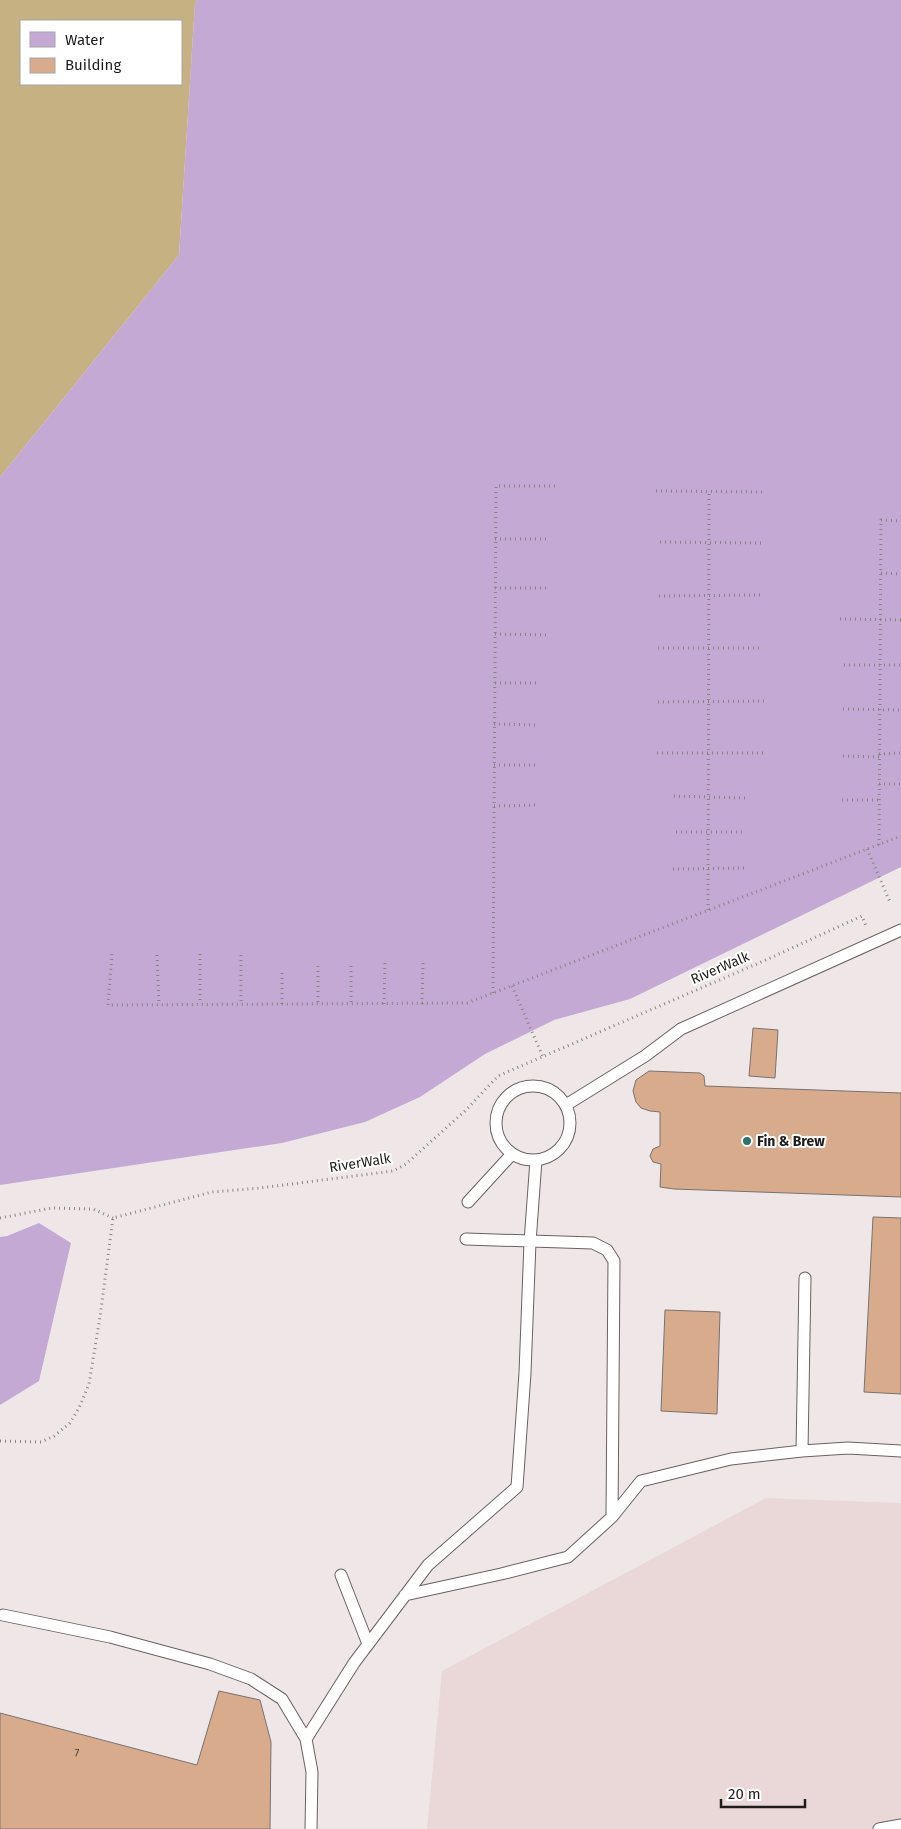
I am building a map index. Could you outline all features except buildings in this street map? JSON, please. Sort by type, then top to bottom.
[{"type":"lane","points":[[566,1105],[645,1056],[681,1029],[901,930]]},
{"type":"lane","points":[[536,1085],[548,1088],[559,1095],[566,1105],[570,1117],[570,1129],[566,1141],[558,1151],[548,1157],[536,1160],[523,1159],[512,1154],[503,1146],[497,1135],[495,1123],[497,1110],[512,1091],[524,1086],[536,1085]]},
{"type":"lane","points":[[468,1202],[512,1154]]},
{"type":"lane","points":[[306,1739],[368,1644],[428,1565],[517,1488],[526,1373],[530,1242],[536,1160]]},
{"type":"lane","points":[[466,1239],[593,1243],[607,1250],[614,1261],[612,1517]]},
{"type":"lane","points":[[802,1450],[805,1278]]},
{"type":"lane","points":[[405,1595],[501,1574],[568,1556],[612,1517],[641,1480],[731,1459],[802,1450],[848,1448],[901,1451]]},
{"type":"lane","points":[[341,1575],[368,1644]]},
{"type":"lane","points":[[3,1615],[110,1637],[210,1664],[251,1679],[282,1699],[306,1739],[312,1772],[311,1829]]},
{"type":"lane","points":[[879,1829],[901,1826]]},
{"type":"path","points":[[493,994],[496,486],[555,486]]},
{"type":"path","points":[[656,491],[762,492]]},
{"type":"path","points":[[708,910],[709,492]]},
{"type":"path","points":[[879,845],[881,520],[901,521]]},
{"type":"path","points":[[496,539],[550,539]]},
{"type":"path","points":[[660,542],[764,543]]},
{"type":"path","points":[[881,573],[901,574]]},
{"type":"path","points":[[495,588],[549,588]]},
{"type":"path","points":[[659,596],[763,595]]},
{"type":"path","points":[[840,619],[901,620]]},
{"type":"path","points":[[495,634],[549,635]]},
{"type":"path","points":[[658,648],[764,648]]},
{"type":"path","points":[[844,665],[901,665]]},
{"type":"path","points":[[494,683],[538,683]]},
{"type":"path","points":[[658,702],[765,701]]},
{"type":"path","points":[[843,709],[901,710]]},
{"type":"path","points":[[494,724],[539,725]]},
{"type":"path","points":[[657,753],[764,753]]},
{"type":"path","points":[[843,756],[901,753]]},
{"type":"path","points":[[494,765],[538,765]]},
{"type":"path","points":[[880,784],[901,784]]},
{"type":"path","points":[[674,796],[745,798]]},
{"type":"path","points":[[842,800],[879,800]]},
{"type":"path","points":[[494,806],[538,805]]},
{"type":"path","points":[[676,832],[744,832]]},
{"type":"path","points":[[112,954],[108,1005],[467,1003],[901,836]]},
{"type":"path","points":[[867,849],[890,902]]},
{"type":"path","points":[[673,869],[744,868]]},
{"type":"path","name":"RiverWalk","points":[[113,1218],[212,1192],[260,1188],[393,1171],[406,1164],[466,1110],[498,1076],[862,916],[874,943]]},
{"type":"path","points":[[200,954],[200,1004]]},
{"type":"path","points":[[157,955],[159,1005]]},
{"type":"path","points":[[241,955],[241,1004]]},
{"type":"path","points":[[422,1004],[423,963]]},
{"type":"path","points":[[384,964],[384,1004]]},
{"type":"path","points":[[318,966],[318,1004]]},
{"type":"path","points":[[351,966],[351,1004]]},
{"type":"path","points":[[282,969],[282,1004]]},
{"type":"path","points":[[512,986],[543,1057]]},
{"type":"path","points":[[0,1218],[52,1208],[93,1209],[113,1218],[89,1384],[79,1408],[70,1423],[54,1436],[41,1442],[0,1441]]},
{"type":"shaded area","points":[[0,0],[198,0],[195,3],[179,255],[0,477]]},
{"type":"shaded area","points":[[766,1498],[901,1503],[901,1829],[427,1829],[442,1671]]},
{"type":"water","points":[[198,0],[901,0],[901,867],[630,999],[554,1020],[485,1054],[420,1097],[365,1122],[282,1143],[0,1185],[0,477],[179,255],[195,3]]},
{"type":"water","points":[[39,1223],[71,1243],[39,1381],[0,1405],[0,1237]]},
{"type":"place","name":"Fin & Brew","points":[[747,1141]]}]
